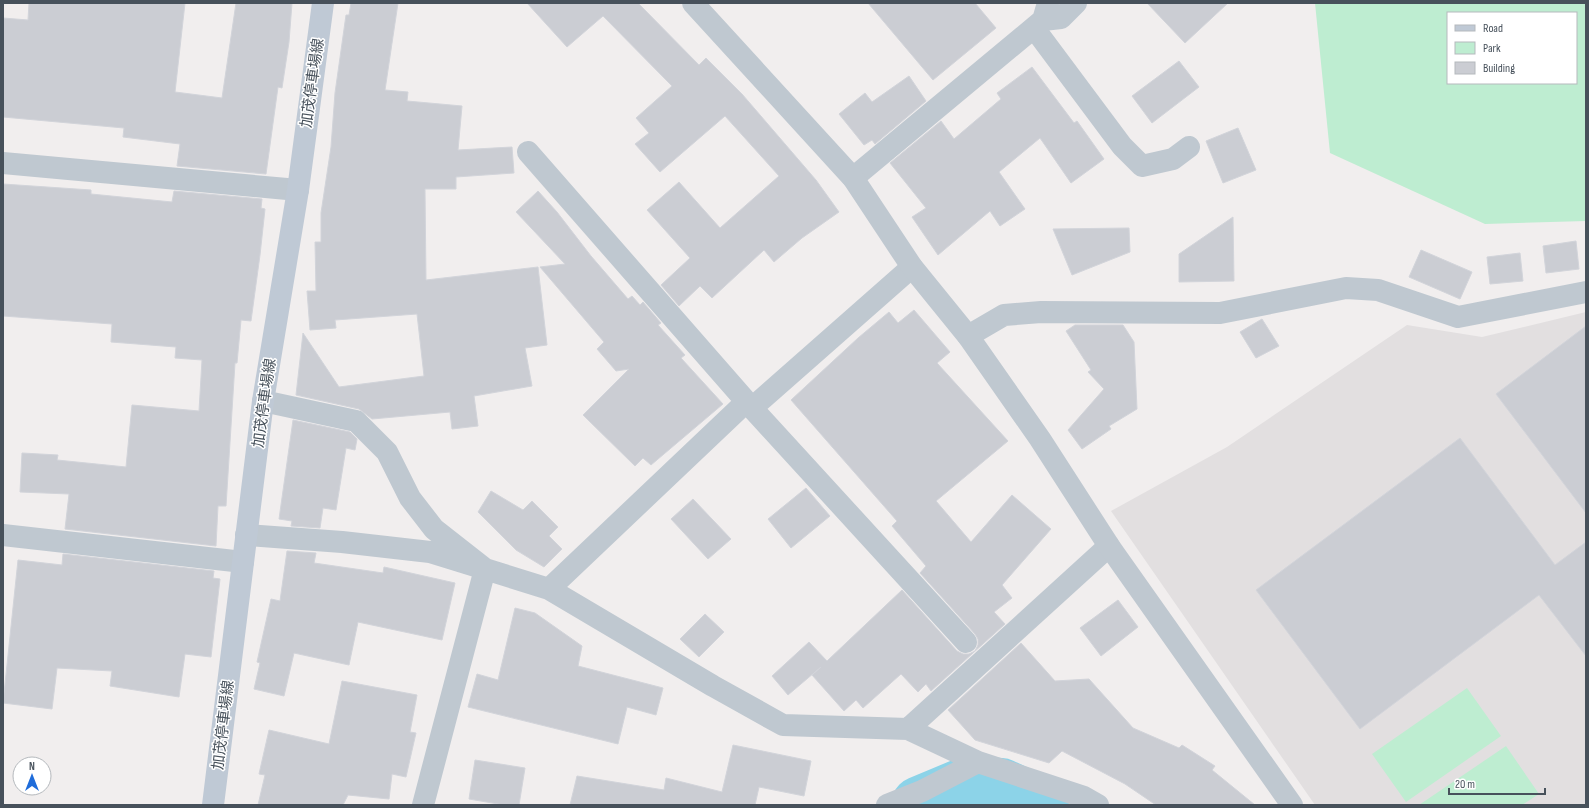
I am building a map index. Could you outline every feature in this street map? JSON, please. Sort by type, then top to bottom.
[{"type":"main road","name":"加茂停車場線","points":[[213,805],[263,401],[298,190],[323,3]]},
{"type":"street","points":[[693,3],[853,178],[912,267],[968,336],[1040,439],[1109,546],[1292,805]]},
{"type":"street","points":[[853,178],[1041,17],[1061,18],[1076,3]]},
{"type":"street","points":[[1041,17],[1122,146],[1142,166],[1173,159],[1189,147]]},
{"type":"street","points":[[528,152],[749,405],[966,642]]},
{"type":"street","points":[[3,163],[298,190]]},
{"type":"street","points":[[549,589],[749,405],[912,267]]},
{"type":"street","points":[[968,336],[1004,315],[1041,312],[1220,313],[1346,288],[1378,290],[1458,318],[1586,292]]},
{"type":"street","points":[[263,401],[356,421],[387,452],[410,498],[434,529],[485,569]]},
{"type":"street","points":[[3,535],[243,562]]},
{"type":"street","points":[[246,535],[342,542],[430,552],[549,589],[712,686],[783,725],[908,729],[978,762],[1084,797],[1098,805]]},
{"type":"street","points":[[908,729],[1109,546]]},
{"type":"street","points":[[423,805],[485,569]]},
{"type":"street","points":[[887,805],[922,791],[978,762]]},
{"type":"shaded area","points":[[1586,312],[1586,805],[1315,805],[1111,511],[1227,447],[1407,325],[1482,337]]},
{"type":"green space","points":[[1315,3],[1586,3],[1586,221],[1485,224],[1330,153]]},
{"type":"green space","points":[[1467,688],[1501,736],[1406,802],[1372,754]]},
{"type":"green space","points":[[1506,746],[1539,794],[1522,805],[1419,805]]},
{"type":"building","points":[[29,3],[185,3],[175,92],[222,98],[236,3],[292,3],[289,42],[282,88],[278,87],[266,174],[177,166],[180,144],[123,137],[124,128],[3,117],[3,18],[28,20]]},
{"type":"building","points":[[351,3],[398,3],[385,90],[408,92],[407,101],[462,106],[458,150],[512,147],[514,173],[456,177],[456,189],[425,189],[426,280],[538,267],[547,345],[525,348],[532,386],[474,396],[478,426],[452,429],[450,412],[372,419],[359,409],[296,395],[303,333],[339,387],[424,376],[417,314],[335,320],[336,328],[310,330],[307,291],[316,291],[315,242],[321,242],[321,213],[331,147],[335,93],[346,15],[349,15]]},
{"type":"building","points":[[527,3],[638,3],[699,65],[706,58],[742,94],[816,180],[839,212],[802,238],[774,262],[764,250],[712,298],[700,286],[679,306],[661,285],[690,258],[647,210],[679,182],[720,228],[779,176],[725,116],[660,172],[635,144],[649,133],[636,118],[672,86],[603,16],[567,47]]},
{"type":"building","points":[[868,3],[975,3],[996,28],[933,80]]},
{"type":"building","points":[[1147,3],[1228,3],[1185,43]]},
{"type":"building","points":[[1179,61],[1199,87],[1152,123],[1132,96]]},
{"type":"building","points":[[1032,67],[1074,123],[1077,121],[1104,159],[1071,183],[1040,138],[999,172],[1025,209],[1000,226],[990,211],[938,255],[912,217],[926,208],[890,163],[941,121],[954,139],[1001,99],[997,93]]},
{"type":"building","points":[[909,76],[926,101],[875,144],[872,140],[864,145],[839,114],[865,93],[872,102]]},
{"type":"building","points":[[1238,128],[1256,170],[1223,183],[1206,141]]},
{"type":"building","points":[[3,184],[91,190],[91,194],[172,202],[174,191],[262,199],[261,208],[265,209],[260,255],[251,321],[241,320],[237,363],[235,363],[226,506],[218,506],[216,546],[65,529],[69,494],[20,492],[22,453],[58,455],[57,460],[126,467],[132,405],[199,411],[202,360],[175,358],[176,347],[111,342],[112,324],[3,316]]},
{"type":"building","points":[[538,191],[628,299],[632,296],[640,305],[643,302],[661,323],[658,325],[685,355],[681,358],[723,404],[651,465],[643,458],[635,466],[583,415],[629,369],[616,371],[597,349],[604,342],[540,267],[565,264],[516,212]]},
{"type":"building","points":[[1233,217],[1234,281],[1179,282],[1179,254]]},
{"type":"building","points":[[1129,228],[1130,252],[1072,275],[1053,229]]},
{"type":"building","points":[[1576,241],[1579,269],[1546,273],[1543,246]]},
{"type":"building","points":[[1421,250],[1472,272],[1460,299],[1409,277]]},
{"type":"building","points":[[1520,253],[1523,281],[1490,284],[1487,257]]},
{"type":"building","points":[[914,310],[950,352],[937,363],[1008,441],[936,501],[971,542],[1012,495],[1051,529],[1002,585],[1012,598],[994,612],[1005,624],[931,691],[926,684],[918,692],[901,674],[863,708],[856,700],[844,711],[812,675],[821,667],[788,695],[772,676],[809,642],[827,661],[902,590],[957,651],[963,654],[969,654],[975,651],[978,645],[978,639],[975,634],[920,573],[926,566],[892,526],[897,521],[791,400],[858,338],[889,312],[898,323]]},
{"type":"building","points":[[1262,319],[1279,346],[1256,358],[1240,332]]},
{"type":"building","points":[[1075,325],[1123,325],[1134,342],[1137,409],[1109,426],[1111,429],[1082,449],[1068,430],[1104,389],[1088,372],[1091,370],[1066,331]]},
{"type":"building","points":[[1586,326],[1586,513],[1496,394]]},
{"type":"building","points":[[293,420],[350,432],[357,439],[355,450],[346,448],[336,510],[323,508],[320,528],[291,526],[292,521],[279,519]]},
{"type":"building","points":[[1460,438],[1555,565],[1586,542],[1586,656],[1539,595],[1360,729],[1256,590]]},
{"type":"building","points":[[806,488],[830,516],[791,548],[768,519]]},
{"type":"building","points":[[491,491],[523,510],[532,501],[558,527],[549,536],[562,549],[544,567],[516,550],[478,512]]},
{"type":"building","points":[[693,499],[731,539],[708,559],[671,519]]},
{"type":"building","points":[[287,551],[316,553],[314,563],[383,573],[384,567],[455,583],[442,640],[358,622],[349,665],[294,653],[284,696],[254,689],[260,663],[257,662],[271,599],[280,601]]},
{"type":"building","points":[[63,554],[214,571],[213,578],[220,579],[211,657],[185,654],[179,697],[110,686],[112,671],[57,668],[52,709],[3,703],[18,560],[62,565]]},
{"type":"building","points":[[1118,600],[1138,627],[1101,656],[1080,628]]},
{"type":"building","points":[[515,608],[535,613],[582,646],[578,666],[663,688],[656,715],[627,707],[618,744],[468,707],[477,674],[498,680]]},
{"type":"building","points":[[705,614],[724,632],[699,657],[680,639]]},
{"type":"building","points":[[1021,643],[1055,681],[1089,679],[1133,728],[1179,748],[1182,745],[1215,766],[1212,770],[1255,805],[1156,805],[1125,784],[1062,751],[1049,763],[975,740],[948,710]]},
{"type":"building","points":[[342,681],[417,695],[410,732],[416,733],[406,777],[392,774],[389,799],[348,795],[343,805],[258,805],[265,775],[259,774],[269,730],[329,744]]},
{"type":"building","points":[[733,745],[811,761],[804,796],[759,787],[755,805],[570,805],[577,776],[664,790],[666,778],[722,792]]},
{"type":"building","points":[[475,760],[525,768],[519,805],[504,805],[469,799]]},
{"type":"waterway","points":[[920,805],[968,785],[1001,787],[1040,805]]}]
